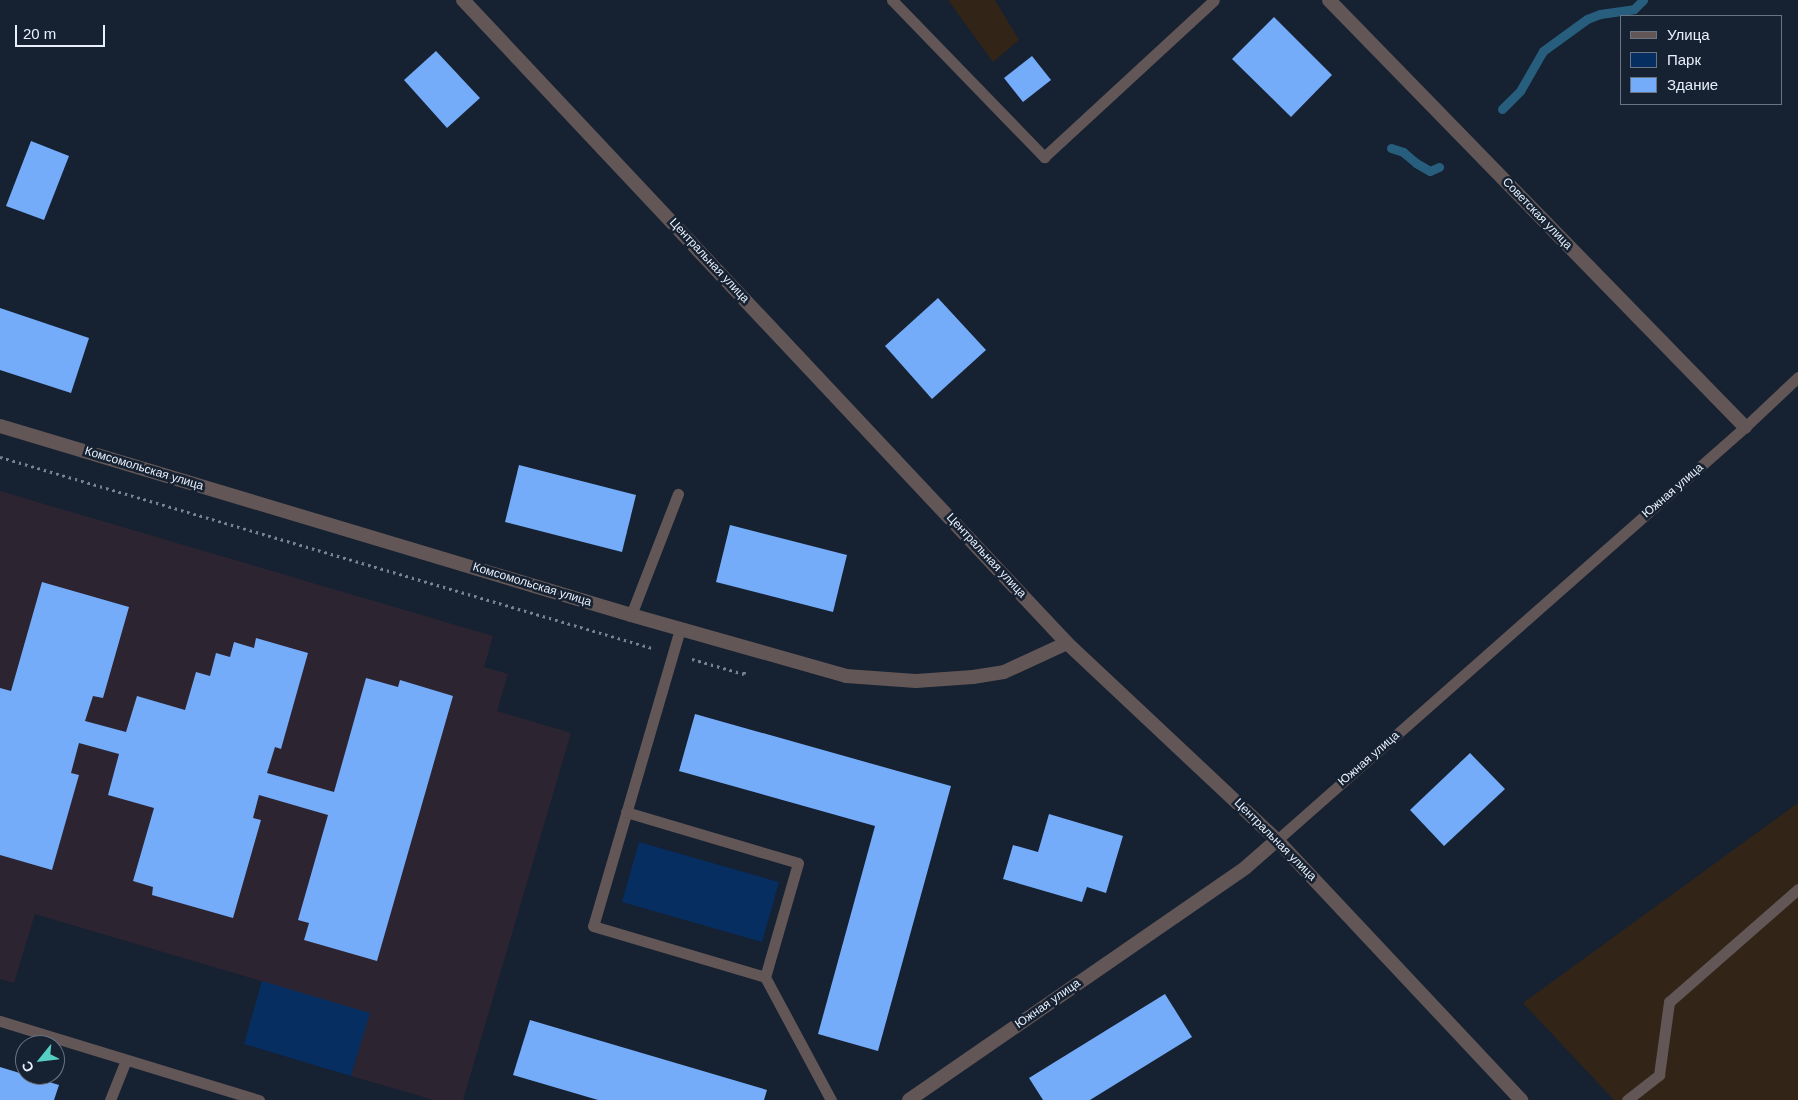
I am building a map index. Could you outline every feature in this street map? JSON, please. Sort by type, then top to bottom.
[{"type":"street","name":"Центральная улица","points":[[463,0],[1067,643],[1277,840],[1521,1100]]},
{"type":"street","name":"Советская улица","points":[[1329,0],[1745,427]]},
{"type":"street","name":"Комсомольская улица","points":[[0,426],[631,615],[846,676],[916,681],[973,677],[1004,672],[1067,643]]},
{"type":"street","name":"Южная улица","points":[[909,1100],[1237,873],[1277,840]]},
{"type":"lane","points":[[892,0],[1044,158],[1214,0]]},
{"type":"lane","name":"Южная улица","points":[[1277,840],[1745,427],[1798,377]]},
{"type":"lane","points":[[631,615],[678,494]]},
{"type":"lane","points":[[680,629],[593,926],[765,977]]},
{"type":"lane","points":[[626,812],[798,863],[765,977],[831,1100]]},
{"type":"lane","points":[[1627,1100],[1659,1075],[1669,1002],[1798,889]]},
{"type":"lane","points":[[0,1021],[259,1100]]},
{"type":"lane","points":[[110,1100],[126,1060]]},
{"type":"path","points":[[0,457],[744,674],[751,649]]},
{"type":"shaded area","points":[[948,0],[995,0],[1019,40],[993,62]]},
{"type":"shaded area","points":[[0,491],[493,636],[484,667],[508,674],[497,711],[571,733],[463,1100],[434,1100],[351,1076],[369,1013],[35,914],[14,983],[0,979]]},
{"type":"shaded area","points":[[1798,803],[1798,1100],[1614,1100],[1523,1003]]},
{"type":"green space","points":[[639,842],[779,882],[762,942],[622,902]]},
{"type":"green space","points":[[262,981],[370,1013],[351,1076],[244,1044]]},
{"type":"building","points":[[1274,17],[1332,75],[1291,117],[1232,59]]},
{"type":"building","points":[[436,51],[480,98],[447,128],[404,80]]},
{"type":"building","points":[[1032,56],[1051,80],[1023,102],[1004,78]]},
{"type":"building","points":[[31,141],[69,156],[44,220],[6,206]]},
{"type":"building","points":[[938,298],[986,350],[932,399],[885,346]]},
{"type":"building","points":[[0,308],[89,338],[71,393],[0,370]]},
{"type":"building","points":[[519,465],[636,495],[622,552],[505,522]]},
{"type":"building","points":[[730,525],[847,555],[833,612],[716,582]]},
{"type":"building","points":[[42,582],[129,607],[103,698],[93,696],[85,721],[126,732],[137,696],[185,710],[196,672],[210,676],[216,653],[230,657],[234,642],[254,648],[256,638],[308,653],[281,749],[275,747],[267,773],[334,792],[366,678],[398,687],[400,680],[453,696],[377,961],[304,940],[309,923],[298,920],[328,815],[259,795],[253,818],[261,820],[233,918],[152,895],[153,887],[133,881],[154,808],[108,795],[119,754],[79,743],[71,773],[79,775],[52,870],[0,855],[0,688],[11,691]]},
{"type":"building","points":[[695,714],[951,786],[878,1051],[818,1034],[875,826],[679,771]]},
{"type":"building","points":[[1470,753],[1505,789],[1444,846],[1410,810]]},
{"type":"building","points":[[1049,814],[1123,836],[1106,893],[1087,887],[1082,902],[1003,879],[1013,845],[1038,852]]},
{"type":"building","points":[[1165,994],[1192,1037],[1090,1100],[1043,1100],[1029,1078]]},
{"type":"building","points":[[530,1020],[767,1090],[764,1100],[598,1100],[513,1075]]},
{"type":"building","points":[[0,1067],[15,1072],[15,1085],[59,1085],[54,1100],[0,1100]]},
{"type":"waterway","points":[[1502,109],[1520,91],[1543,51],[1587,19],[1600,14],[1634,9],[1643,0]]},
{"type":"waterway","points":[[1391,148],[1403,152],[1416,163],[1430,171],[1439,167]]}]
